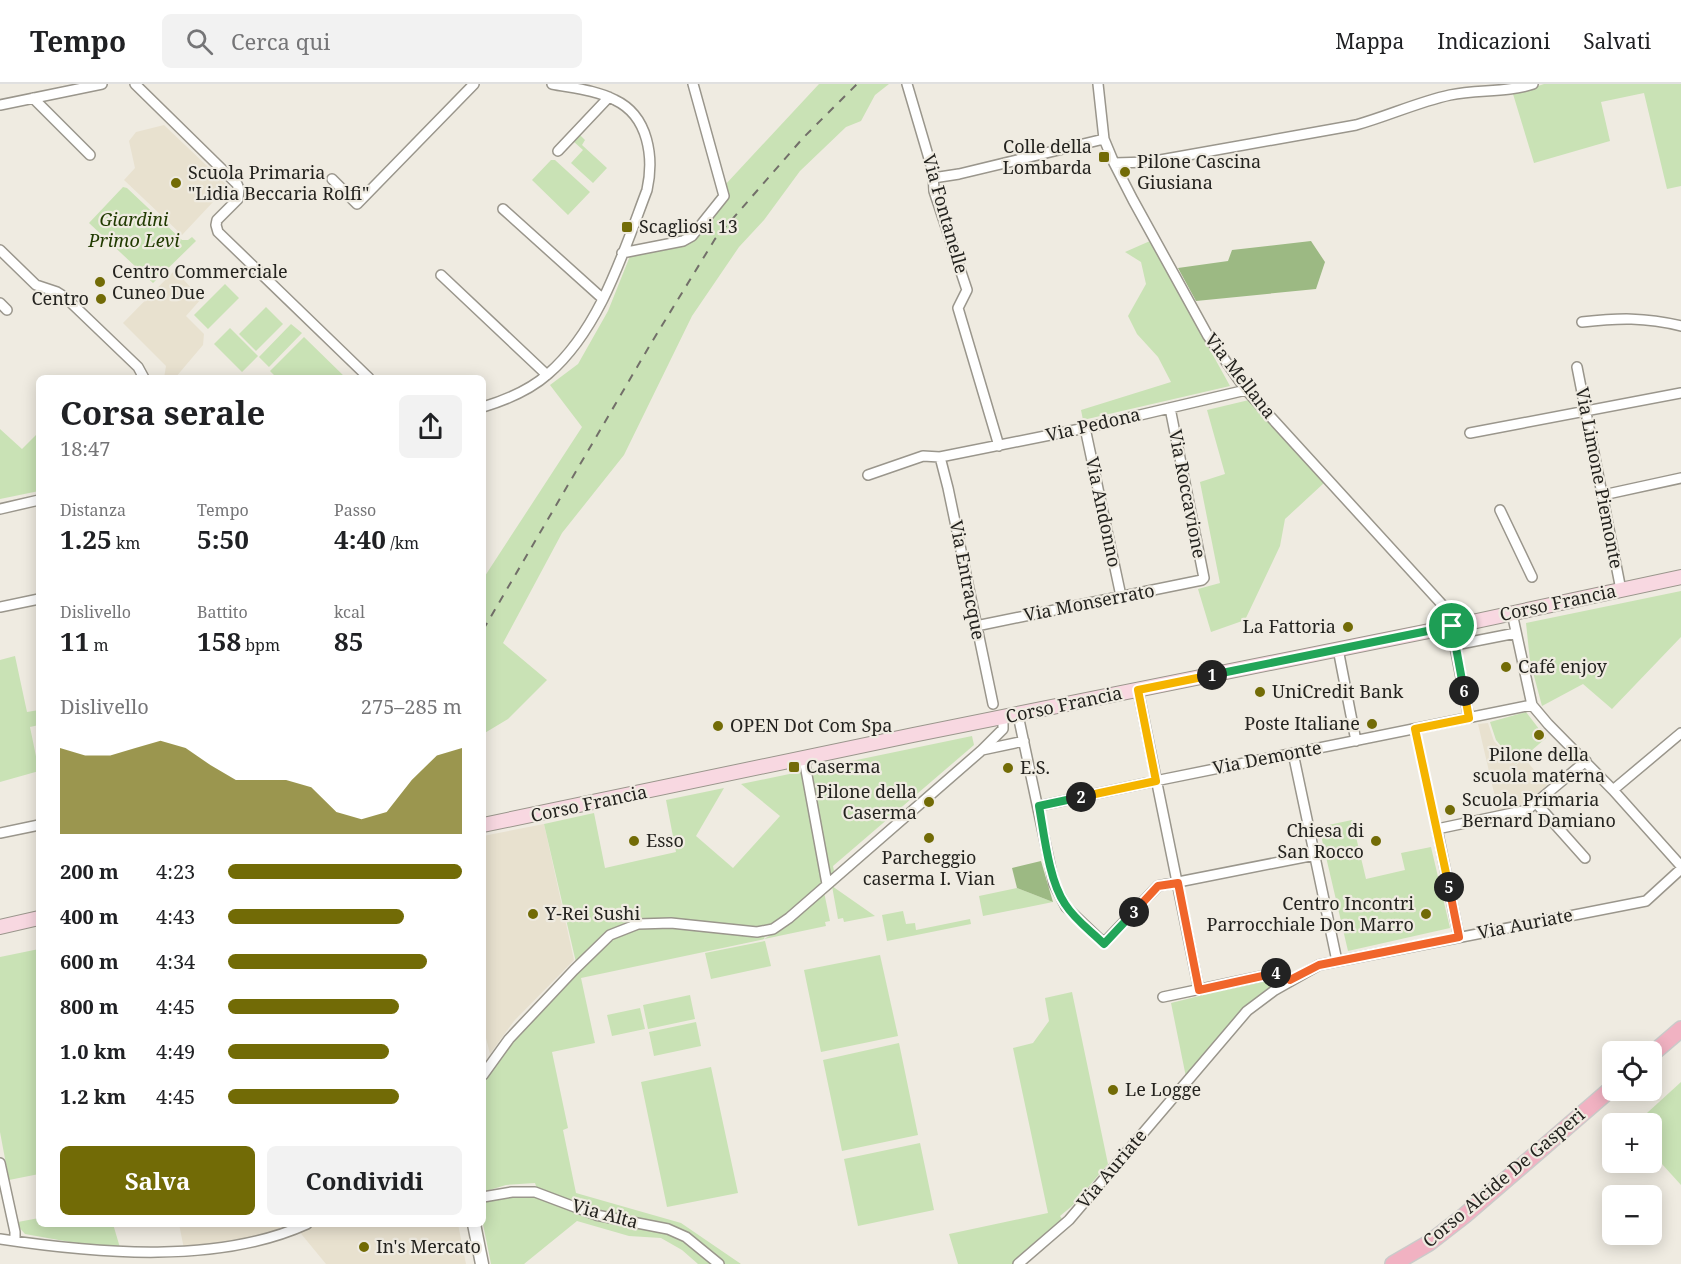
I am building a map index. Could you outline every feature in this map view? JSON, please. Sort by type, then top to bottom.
[{"type":"main road","name":"Corso Francia","points":[[486,824],[1681,577]]},
{"type":"main road","points":[[3,925],[36,919]]},
{"type":"main road","points":[[1662,1045],[1681,1029]]},
{"type":"main road","name":"Corso Alcide De Gasperi","points":[[1393,1264],[1429,1243],[1465,1215],[1602,1097]]},
{"type":"street","points":[[0,105],[102,84]]},
{"type":"street","points":[[135,84],[237,184],[238,199],[217,220],[218,232],[366,375]]},
{"type":"street","points":[[332,179],[357,204],[474,84]]},
{"type":"street","points":[[486,406],[514,396],[547,375],[566,357],[582,336],[603,299],[622,253],[646,190],[651,167],[645,133],[624,105],[609,97],[552,84]]},
{"type":"street","points":[[622,253],[683,241],[692,236],[724,196],[693,84]]},
{"type":"street","name":"Via Fontanelle","points":[[907,84],[933,172],[934,191],[967,290],[958,308],[999,446]]},
{"type":"street","name":"Via Mellana","points":[[1098,84],[1104,139],[1114,163],[1132,200],[1208,336],[1246,390],[1449,611],[1469,718]]},
{"type":"street","points":[[1114,163],[1149,162],[1356,125],[1451,95],[1511,89],[1533,84]]},
{"type":"street","points":[[558,151],[609,97]]},
{"type":"street","points":[[33,98],[90,155]]},
{"type":"street","points":[[933,178],[959,174],[1104,139]]},
{"type":"street","points":[[502,209],[603,299]]},
{"type":"street","points":[[0,250],[36,285],[65,297],[138,367],[142,375]]},
{"type":"street","points":[[441,275],[547,375]]},
{"type":"street","points":[[1582,322],[1645,318],[1681,326]]},
{"type":"street","name":"Via Limone Piemonte","points":[[1577,367],[1621,590]]},
{"type":"street","name":"Via Pedona","points":[[868,475],[923,456],[940,457],[999,446],[1246,390]]},
{"type":"street","points":[[1470,433],[1681,393]]},
{"type":"street","name":"Via Roccavione","points":[[1170,408],[1202,580]]},
{"type":"street","name":"Via Andonno","points":[[1085,428],[1121,596]]},
{"type":"street","name":"Via Entracque","points":[[940,457],[993,704]]},
{"type":"street","points":[[1603,495],[1681,478]]},
{"type":"street","points":[[0,508],[36,501]]},
{"type":"street","points":[[1500,510],[1532,577]]},
{"type":"street","name":"Via Monserrato","points":[[976,626],[1202,580]]},
{"type":"street","points":[[0,607],[36,600]]},
{"type":"street","points":[[1512,613],[1532,705],[1613,790],[1681,868]]},
{"type":"street","points":[[1455,645],[1516,633]]},
{"type":"street","points":[[1338,649],[1356,741]]},
{"type":"street","points":[[1138,690],[1199,990]]},
{"type":"street","name":"Via Demonte","points":[[1039,806],[1532,705]]},
{"type":"street","points":[[1018,715],[1054,884],[1060,897],[1074,916],[1104,944],[1158,886],[1315,855]]},
{"type":"street","points":[[486,1070],[508,1040],[610,935],[638,924],[671,923],[757,932],[772,929],[789,918],[982,750],[1003,729],[1002,718]]},
{"type":"street","points":[[1415,729],[1459,937]]},
{"type":"street","points":[[1613,790],[1681,734]]},
{"type":"street","points":[[982,750],[1024,741]]},
{"type":"street","points":[[1293,753],[1337,961]]},
{"type":"street","points":[[804,759],[827,884]]},
{"type":"street","points":[[1437,829],[1524,811],[1586,761]]},
{"type":"street","points":[[1536,803],[1586,858]]},
{"type":"street","points":[[0,833],[36,826]]},
{"type":"street","name":"Via Auriate","points":[[1018,1264],[1069,1220],[1247,1011],[1290,980],[1315,966],[1337,961],[1646,901],[1681,868]]},
{"type":"street","points":[[1163,998],[1284,972],[1290,980]]},
{"type":"street","points":[[0,1163],[15,1241]]},
{"type":"street","name":"Via Alta","points":[[486,1196],[512,1192],[535,1192],[596,1215],[668,1229],[686,1237],[718,1264]]},
{"type":"street","points":[[251,1253],[296,1233],[303,1227]]},
{"type":"street","points":[[475,1227],[482,1264]]},
{"type":"street","points":[[0,1239],[156,1262]]},
{"type":"shaded area","name":"Scuola Primaria \"Lidia Beccaria Rolfi\"","points":[[164,125],[228,186],[182,235],[124,180],[135,168],[129,141],[136,132]]},
{"type":"shaded area","points":[[175,270],[201,299],[186,316],[204,334],[203,345],[178,375],[164,375],[166,366],[123,323]]},
{"type":"shaded area","points":[[1488,723],[1494,741],[1516,765],[1524,758],[1547,785],[1525,805],[1498,810],[1478,724]]},
{"type":"shaded area","points":[[544,824],[574,960],[514,1021],[490,1054],[486,1038],[486,835]]},
{"type":"shaded area","points":[[180,1227],[281,1227],[267,1236],[184,1249]]},
{"type":"shaded area","points":[[295,1227],[459,1227],[466,1264],[326,1264]]},
{"type":"green space","points":[[819,84],[889,84],[875,95],[861,121],[846,127],[800,171],[764,220],[739,247],[692,316],[624,455],[562,533],[503,643],[547,680],[508,719],[486,732],[486,574],[582,427],[550,385],[578,364],[608,311],[630,256],[693,227],[725,185]]},
{"type":"green space","points":[[1544,84],[1681,84],[1681,186],[1667,189],[1644,93],[1601,102],[1610,141],[1534,163],[1513,94]]},
{"type":"green space","points":[[579,134],[585,140],[582,145],[607,168],[593,183],[571,163],[583,150],[573,141]]},
{"type":"green space","points":[[551,160],[555,160],[590,192],[568,215],[532,180]]},
{"type":"green space","name":"Giardini Primo Levi","points":[[123,187],[127,188],[182,240],[192,237],[196,241],[153,283],[89,223]]},
{"type":"green space","points":[[1150,241],[1230,386],[1083,420],[1081,410],[1171,382],[1158,357],[1137,334],[1128,316],[1146,284],[1141,262],[1125,252]]},
{"type":"green space","points":[[1311,241],[1325,262],[1316,289],[1196,301],[1178,268],[1228,261],[1232,250]]},
{"type":"green space","points":[[225,284],[239,298],[208,329],[194,315]]},
{"type":"green space","points":[[266,307],[283,324],[256,351],[239,334]]},
{"type":"green space","points":[[291,324],[302,333],[269,367],[259,357]]},
{"type":"green space","points":[[230,328],[258,356],[242,372],[214,344]]},
{"type":"green space","points":[[304,337],[343,375],[274,375],[270,371]]},
{"type":"green space","points":[[1249,400],[1324,483],[1285,519],[1280,546],[1245,620],[1211,632],[1198,589],[1220,583],[1200,482],[1225,474],[1207,410]]},
{"type":"green space","points":[[0,429],[22,449],[36,435],[36,492],[0,499]]},
{"type":"green space","points":[[1681,591],[1681,637],[1612,709],[1583,684],[1542,706],[1530,661],[1526,623]]},
{"type":"green space","points":[[15,656],[27,712],[36,710],[36,726],[30,727],[36,756],[36,772],[0,782],[0,660]]},
{"type":"green space","points":[[1526,712],[1546,738],[1516,764],[1496,740],[1490,722]]},
{"type":"green space","points":[[972,736],[974,745],[833,866],[834,871],[798,905],[767,927],[764,939],[781,929],[824,892],[830,921],[825,922],[826,926],[581,978],[595,1043],[552,1052],[568,1128],[563,1130],[576,1193],[681,1223],[741,1264],[698,1264],[682,1250],[661,1238],[629,1236],[577,1221],[524,1264],[491,1264],[484,1227],[486,1227],[486,1202],[502,1198],[540,1198],[535,1183],[506,1185],[486,1191],[486,1080],[524,1026],[578,971],[544,824],[594,813],[605,868],[676,852],[666,800],[724,788],[696,836],[733,868],[780,816],[741,784]]},
{"type":"green space","points":[[1352,820],[1366,879],[1405,870],[1401,853],[1431,847],[1450,928],[1348,951],[1319,827]]},
{"type":"green space","points":[[1041,861],[1053,902],[1017,888],[1012,868]]},
{"type":"green space","points":[[832,886],[875,916],[844,922],[843,918],[838,919]]},
{"type":"green space","points":[[1017,888],[1053,902],[983,916],[979,896]]},
{"type":"green space","points":[[903,911],[906,924],[915,923],[916,930],[970,919],[971,924],[887,941],[882,915]]},
{"type":"green space","points":[[765,941],[771,966],[711,979],[705,953]]},
{"type":"green space","points":[[36,950],[36,1175],[9,1180],[0,1132],[0,957]]},
{"type":"green space","points":[[880,955],[898,1036],[821,1052],[804,970]]},
{"type":"green space","points":[[1280,976],[1283,978],[1282,983],[1243,1008],[1186,1077],[1171,1003]]},
{"type":"green space","points":[[1072,992],[1108,1164],[1072,1206],[1060,1216],[1067,1226],[1022,1264],[958,1264],[949,1234],[1048,1213],[1013,1048],[1033,1043],[1049,1021],[1045,998]]},
{"type":"green space","points":[[690,995],[695,1019],[648,1029],[643,1005]]},
{"type":"green space","points":[[640,1008],[645,1029],[612,1036],[607,1015]]},
{"type":"green space","points":[[696,1022],[701,1046],[654,1056],[649,1032]]},
{"type":"green space","points":[[899,1043],[918,1135],[842,1151],[823,1060]]},
{"type":"green space","points":[[711,1067],[738,1193],[667,1207],[641,1082]]},
{"type":"green space","points":[[1681,1082],[1681,1185],[1662,1164],[1662,1113],[1647,1113]]},
{"type":"green space","points":[[920,1143],[934,1210],[858,1226],[844,1159]]},
{"type":"green space","points":[[36,1219],[36,1227],[114,1227],[121,1251],[25,1234],[18,1226],[18,1222]]},
{"type":"railway","points":[[486,625],[650,345],[715,239],[803,138],[857,84]]},
{"type":"place","name":"Colle della Lombarda","points":[[1104,157]]},
{"type":"place","name":"Pilone Cascina Giusiana","points":[[1125,172]]},
{"type":"place","name":"Scuola Primaria \"Lidia Beccaria Rolfi\"","points":[[176,183]]},
{"type":"place","name":"Scagliosi 13","points":[[627,227]]},
{"type":"place","name":"Centro Commerciale Cuneo Due","points":[[100,282]]},
{"type":"place","name":"Centro","points":[[101,299]]},
{"type":"place","name":"La Fattoria","points":[[1348,627]]},
{"type":"place","name":"Café enjoy","points":[[1506,667]]},
{"type":"place","name":"UniCredit Bank","points":[[1260,692]]},
{"type":"place","name":"Poste Italiane","points":[[1372,724]]},
{"type":"place","name":"OPEN Dot Com Spa","points":[[718,726]]},
{"type":"place","name":"Pilone della scuola materna","points":[[1539,735]]},
{"type":"place","name":"Caserma","points":[[794,767]]},
{"type":"place","name":"E.S.","points":[[1008,768]]},
{"type":"place","name":"Pilone della Caserma","points":[[929,802]]},
{"type":"place","name":"Scuola Primaria Bernard Damiano","points":[[1450,810]]},
{"type":"place","name":"Parcheggio caserma I. Vian","points":[[929,838]]},
{"type":"place","name":"Esso","points":[[634,841]]},
{"type":"place","name":"Chiesa di San Rocco","points":[[1376,841]]},
{"type":"place","name":"Y-Rei Sushi","points":[[533,914]]},
{"type":"place","name":"Centro Incontri Parrocchiale Don Marro","points":[[1426,914]]},
{"type":"place","name":"Le Logge","points":[[1113,1090]]},
{"type":"place","name":"In's Mercato","points":[[364,1247]]},
{"type":"route","points":[[1452,626],[1469,718],[1415,729],[1459,937],[1315,966],[1290,980],[1284,972],[1199,990],[1178,883],[1158,886],[1104,944],[1066,907],[1054,884],[1039,806],[1156,781],[1138,690],[1452,626]]}]
